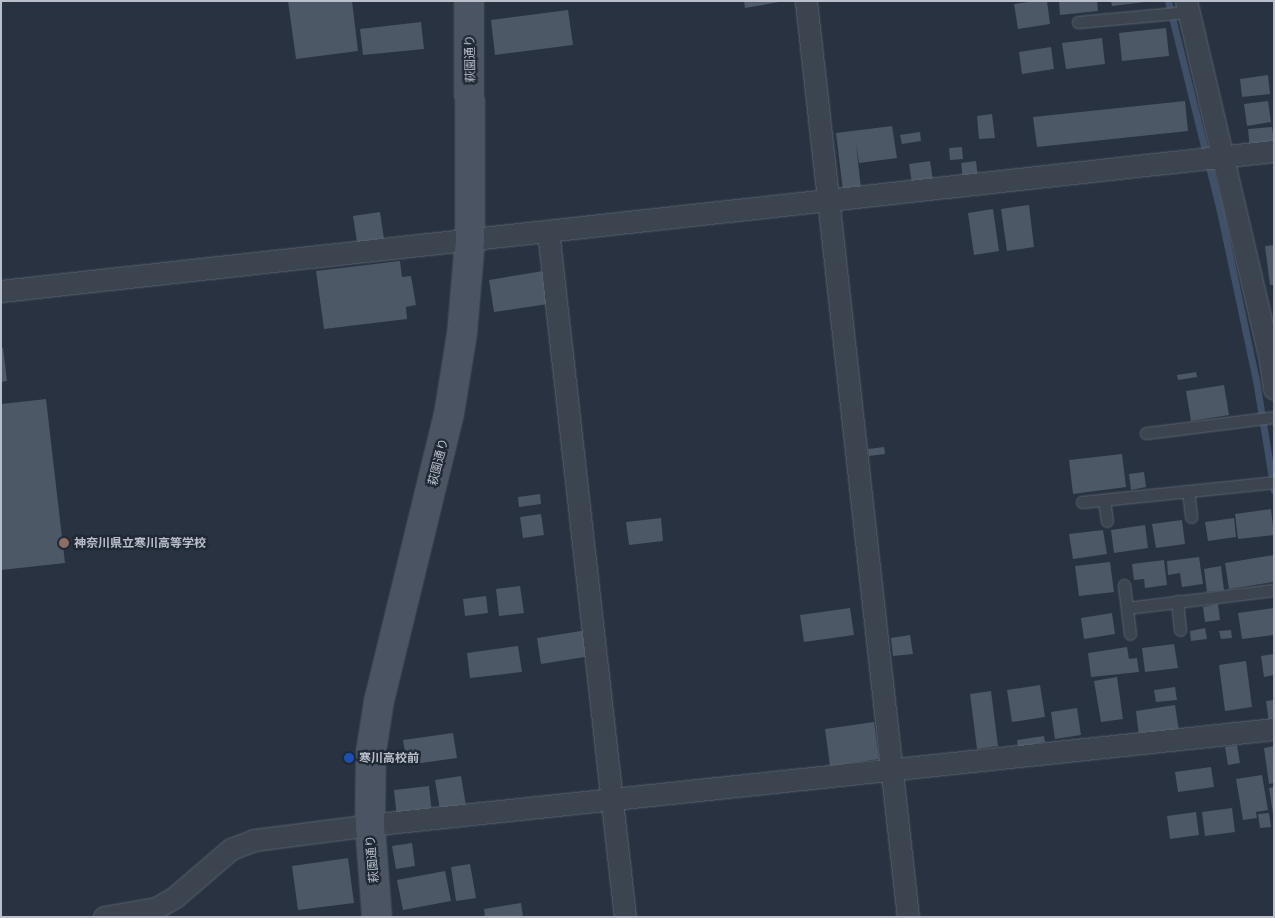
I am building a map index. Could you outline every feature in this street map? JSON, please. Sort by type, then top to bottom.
[{"type":"street","name":"萩園通り","points":[[377,917],[370,825],[371,752],[382,692],[449,414],[462,334],[470,240],[469,1]]},
{"type":"street","points":[[806,1],[908,917]]},
{"type":"street","points":[[1187,6],[1270,360],[1274,388]]},
{"type":"street","points":[[1,291],[1274,151]]},
{"type":"street","points":[[548,231],[625,917]]},
{"type":"street","points":[[104,917],[156,908],[175,898],[231,849],[254,840],[370,825],[1274,729]]},
{"type":"lane","points":[[1078,22],[1187,6]]},
{"type":"lane","points":[[1146,433],[1274,417]]},
{"type":"lane","points":[[1082,502],[1274,482]]},
{"type":"lane","points":[[1188,491],[1191,517]]},
{"type":"lane","points":[[1104,500],[1107,521]]},
{"type":"lane","points":[[1124,585],[1130,634]]},
{"type":"lane","points":[[1127,608],[1274,590]]},
{"type":"lane","points":[[1177,602],[1180,630]]},
{"type":"building","points":[[288,1],[352,1],[358,51],[296,59]]},
{"type":"building","points":[[744,1],[779,1],[779,2],[745,8]]},
{"type":"building","points":[[1047,1],[1050,24],[1018,29],[1014,4]]},
{"type":"building","points":[[1059,1],[1097,1],[1098,11],[1060,15]]},
{"type":"building","points":[[1111,1],[1145,1],[1145,2],[1112,6]]},
{"type":"building","points":[[568,10],[573,45],[495,55],[491,20]]},
{"type":"building","points":[[421,22],[424,49],[363,55],[360,29]]},
{"type":"building","points":[[1166,28],[1169,56],[1122,61],[1119,33]]},
{"type":"building","points":[[1102,38],[1105,64],[1066,69],[1062,43]]},
{"type":"building","points":[[1051,47],[1054,69],[1022,74],[1019,52]]},
{"type":"building","points":[[1268,75],[1270,94],[1242,97],[1240,79]]},
{"type":"building","points":[[1185,101],[1188,131],[1037,147],[1033,117]]},
{"type":"building","points":[[1268,101],[1271,122],[1247,126],[1244,104]]},
{"type":"building","points":[[992,114],[995,138],[979,139],[977,116]]},
{"type":"building","points":[[892,126],[897,158],[859,163],[856,143],[861,189],[843,191],[836,133]]},
{"type":"building","points":[[1272,127],[1274,142],[1250,150],[1248,129]]},
{"type":"building","points":[[920,132],[921,141],[902,144],[900,135]]},
{"type":"building","points":[[962,147],[963,159],[950,160],[949,148]]},
{"type":"building","points":[[930,161],[933,180],[912,183],[909,164]]},
{"type":"building","points":[[976,161],[978,177],[963,179],[961,163]]},
{"type":"building","points":[[1029,205],[1034,247],[1007,251],[1001,209]]},
{"type":"building","points":[[993,209],[999,251],[974,255],[968,213]]},
{"type":"building","points":[[380,212],[384,239],[357,242],[353,216]]},
{"type":"building","points":[[1274,245],[1274,285],[1270,285],[1265,246]]},
{"type":"building","points":[[400,261],[402,277],[411,276],[416,305],[406,307],[407,319],[324,329],[316,271]]},
{"type":"building","points":[[543,271],[548,304],[494,312],[489,280]]},
{"type":"building","points":[[1,348],[3,348],[7,381],[1,382]]},
{"type":"building","points":[[1196,372],[1197,377],[1178,380],[1177,375]]},
{"type":"building","points":[[1224,385],[1229,415],[1191,421],[1186,391]]},
{"type":"building","points":[[46,399],[65,563],[1,570],[1,404]]},
{"type":"building","points":[[884,447],[885,454],[869,456],[868,449]]},
{"type":"building","points":[[1122,454],[1126,487],[1073,494],[1069,460]]},
{"type":"building","points":[[1144,472],[1146,487],[1131,490],[1129,474]]},
{"type":"building","points":[[540,494],[541,504],[519,507],[518,497]]},
{"type":"building","points":[[1271,509],[1274,535],[1238,539],[1235,514]]},
{"type":"building","points":[[541,514],[544,535],[523,538],[520,517]]},
{"type":"building","points":[[661,518],[663,541],[629,545],[626,522]]},
{"type":"building","points":[[1234,518],[1236,537],[1208,541],[1205,522]]},
{"type":"building","points":[[1182,520],[1185,544],[1156,548],[1152,524]]},
{"type":"building","points":[[1145,525],[1148,548],[1114,553],[1111,530]]},
{"type":"building","points":[[1103,530],[1107,554],[1073,559],[1069,534]]},
{"type":"building","points":[[1274,555],[1274,582],[1229,589],[1225,563]]},
{"type":"building","points":[[1199,557],[1203,584],[1182,587],[1180,573],[1168,575],[1167,561]]},
{"type":"building","points":[[1164,560],[1167,585],[1145,588],[1144,579],[1134,580],[1132,564]]},
{"type":"building","points":[[1110,562],[1114,592],[1079,596],[1075,566]]},
{"type":"building","points":[[1221,566],[1224,590],[1207,592],[1204,569]]},
{"type":"building","points":[[520,586],[524,613],[499,616],[496,589]]},
{"type":"building","points":[[486,596],[488,613],[465,616],[463,599]]},
{"type":"building","points":[[1218,604],[1220,620],[1205,622],[1203,607]]},
{"type":"building","points":[[850,608],[854,635],[804,642],[800,615]]},
{"type":"building","points":[[1274,608],[1274,635],[1242,639],[1238,613]]},
{"type":"building","points":[[1112,613],[1115,634],[1084,639],[1081,618]]},
{"type":"building","points":[[1205,628],[1207,639],[1191,641],[1190,631]]},
{"type":"building","points":[[587,630],[591,656],[541,664],[537,638]]},
{"type":"building","points":[[1231,630],[1232,638],[1221,639],[1219,631]]},
{"type":"building","points":[[910,635],[913,654],[893,656],[891,638]]},
{"type":"building","points":[[1174,644],[1178,668],[1145,672],[1142,648]]},
{"type":"building","points":[[518,646],[522,672],[470,678],[467,653]]},
{"type":"building","points":[[1127,647],[1129,659],[1137,658],[1139,672],[1091,677],[1088,653]]},
{"type":"building","points":[[1274,654],[1274,675],[1264,677],[1261,656]]},
{"type":"building","points":[[1246,661],[1252,707],[1225,711],[1219,665]]},
{"type":"building","points":[[1117,677],[1123,719],[1101,722],[1094,681]]},
{"type":"building","points":[[1040,685],[1045,717],[1012,722],[1007,690]]},
{"type":"building","points":[[1175,687],[1177,700],[1156,702],[1154,690]]},
{"type":"building","points":[[991,691],[998,746],[977,749],[970,694]]},
{"type":"building","points":[[1274,700],[1274,723],[1269,723],[1266,701]]},
{"type":"building","points":[[1175,705],[1179,731],[1139,737],[1136,711]]},
{"type":"building","points":[[1077,708],[1081,735],[1055,739],[1051,712]]},
{"type":"building","points":[[874,722],[879,759],[830,766],[825,729]]},
{"type":"building","points":[[453,733],[457,758],[407,765],[403,740]]},
{"type":"building","points":[[1044,736],[1045,742],[1018,747],[1017,740]]},
{"type":"building","points":[[1237,745],[1240,763],[1228,765],[1225,747]]},
{"type":"building","points":[[1274,746],[1274,783],[1269,784],[1264,748]]},
{"type":"building","points":[[1211,767],[1214,787],[1178,792],[1175,772]]},
{"type":"building","points":[[1262,775],[1268,810],[1256,812],[1257,818],[1243,820],[1236,779]]},
{"type":"building","points":[[461,776],[466,806],[440,810],[435,780]]},
{"type":"building","points":[[429,786],[432,814],[397,818],[394,790]]},
{"type":"building","points":[[1274,787],[1274,814],[1273,814],[1269,788]]},
{"type":"building","points":[[1232,808],[1235,832],[1205,836],[1202,812]]},
{"type":"building","points":[[1196,812],[1199,835],[1170,839],[1167,816]]},
{"type":"building","points":[[1269,813],[1271,827],[1260,828],[1258,814]]},
{"type":"building","points":[[412,843],[415,866],[396,869],[392,846]]},
{"type":"building","points":[[348,858],[354,903],[298,910],[292,866]]},
{"type":"building","points":[[470,864],[476,898],[456,901],[451,867]]},
{"type":"building","points":[[445,871],[451,901],[403,910],[397,880]]},
{"type":"building","points":[[521,903],[523,917],[485,917],[484,909]]},
{"type":"waterway","points":[[1168,1],[1220,211],[1256,380],[1274,491]]},
{"type":"place","name":"神奈川県立寒川高等学校","points":[[64,543]]},
{"type":"place","name":"寒川高校前","points":[[349,758]]}]
